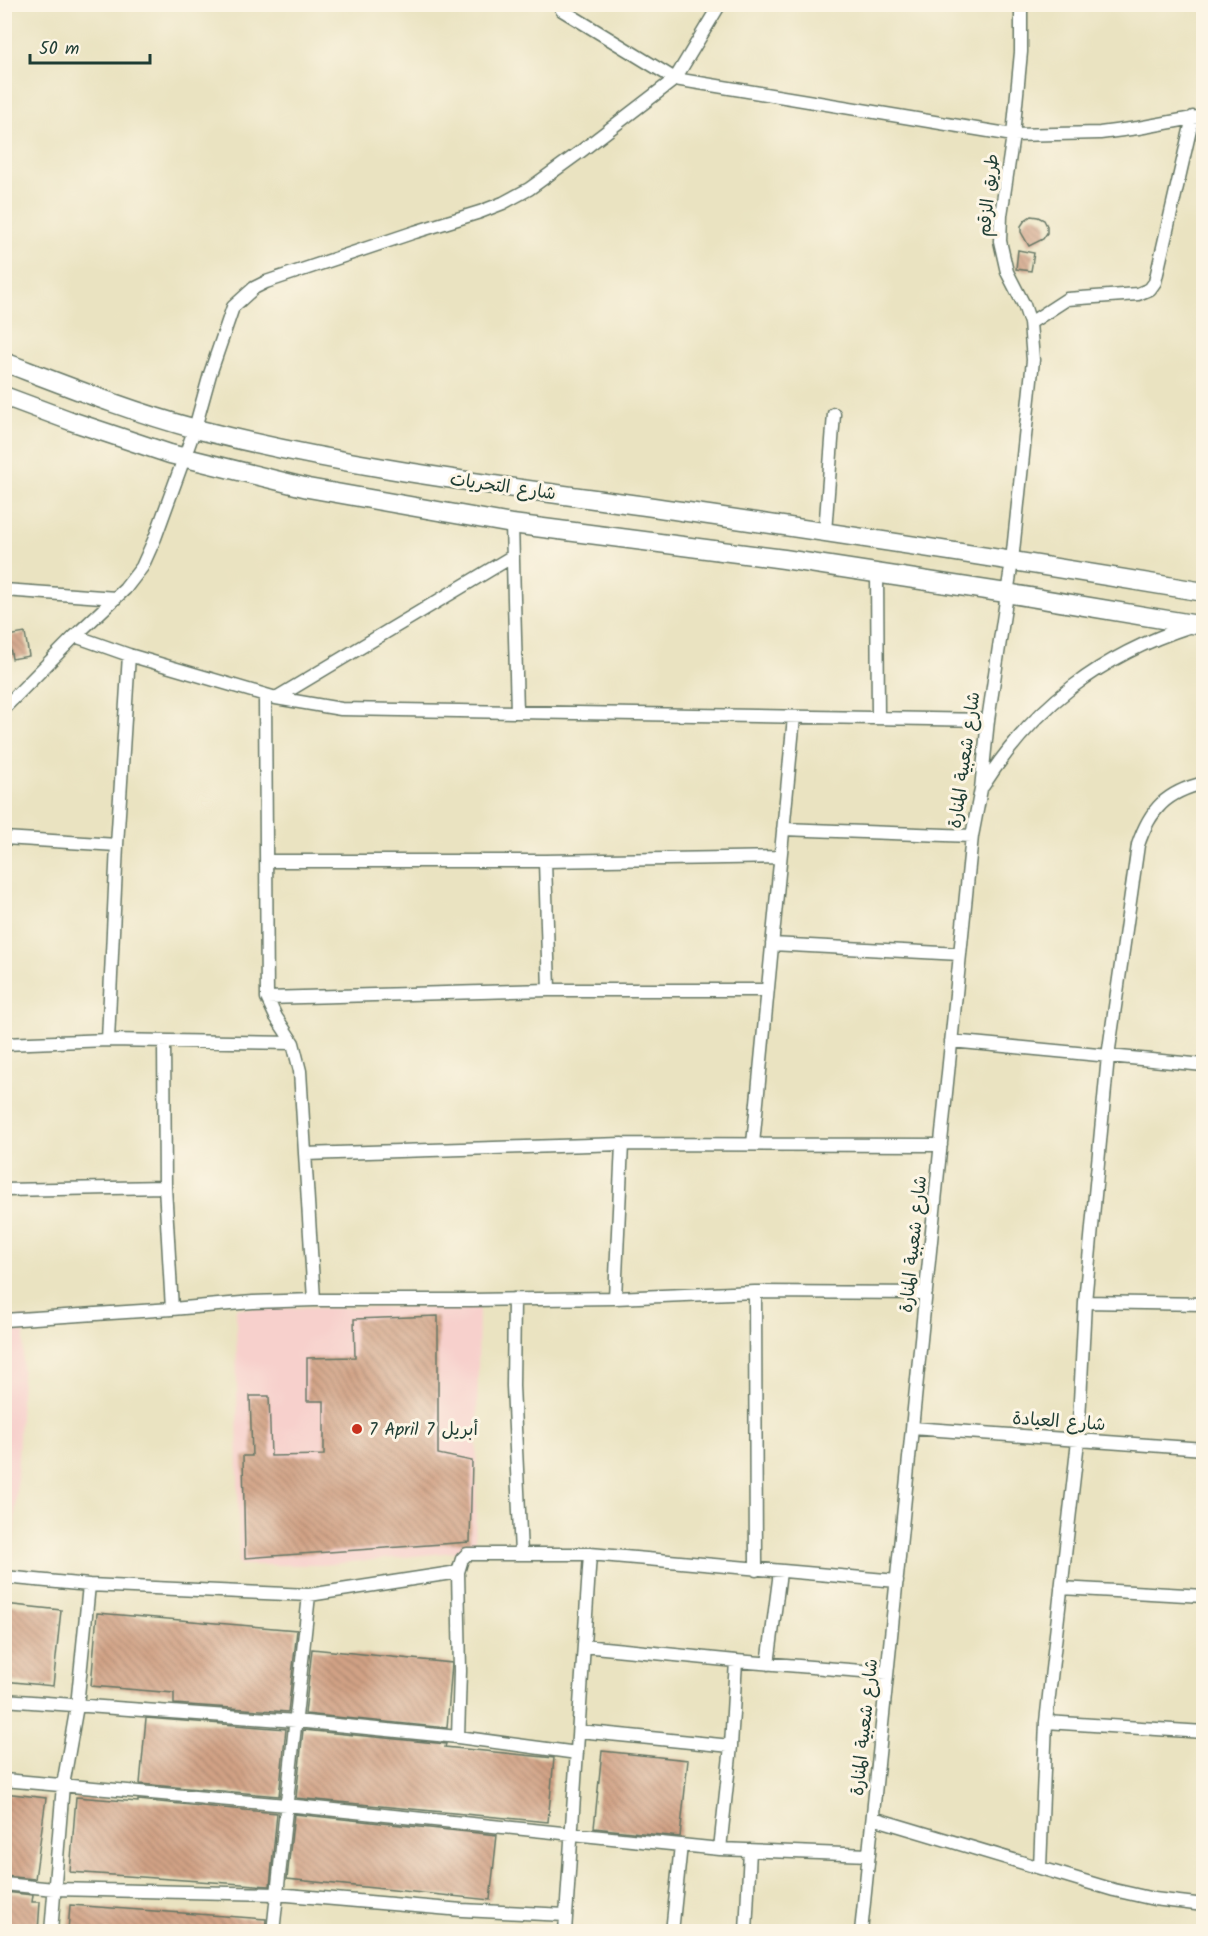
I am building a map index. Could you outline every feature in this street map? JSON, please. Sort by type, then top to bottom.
[{"type":"main road","name":"شارع التحريات","points":[[4,362],[71,388],[195,428],[309,454],[1203,591]]},
{"type":"main road","name":"شارع التحريات","points":[[4,396],[71,422],[184,458],[308,488],[512,524],[784,559],[1199,625]]},
{"type":"street","points":[[559,4],[562,10],[675,79],[1013,135],[1100,133],[1198,116],[1155,282],[1150,289],[1138,294],[1067,299],[1030,323]]},
{"type":"street","points":[[4,708],[116,598],[134,578],[147,557],[156,538],[195,428],[210,374],[233,307],[254,288],[266,282],[480,212],[529,189],[675,79],[720,4]]},
{"type":"street","name":"طريق الزقم","points":[[1011,561],[1033,360],[1030,323],[1024,305],[1007,272],[1000,241],[1001,215],[1013,135],[1021,52],[1021,4]]},
{"type":"street","points":[[825,532],[834,414]]},
{"type":"street","points":[[512,524],[517,712]]},
{"type":"street","points":[[271,697],[513,556]]},
{"type":"street","name":"شارع شعبية المنارة","points":[[861,1932],[972,836],[981,789],[988,720],[1011,561]]},
{"type":"street","points":[[877,573],[879,718]]},
{"type":"street","points":[[4,590],[116,598]]},
{"type":"street","points":[[981,789],[998,763],[1037,716],[1068,689],[1110,660],[1138,646],[1199,625]]},
{"type":"street","points":[[75,636],[129,655],[271,697],[341,709],[988,720]]},
{"type":"street","points":[[108,1040],[129,655]]},
{"type":"street","points":[[271,697],[267,861],[267,998],[276,1017],[293,1042],[300,1071],[314,1300]]},
{"type":"street","points":[[753,1144],[794,717]]},
{"type":"street","points":[[1040,1867],[1046,1722],[1078,1441],[1085,1302],[1108,1056],[1138,845],[1149,816],[1169,797],[1182,789],[1203,783]]},
{"type":"street","points":[[783,830],[972,836]]},
{"type":"street","points":[[4,838],[117,844]]},
{"type":"street","points":[[267,861],[780,858]]},
{"type":"street","points":[[545,861],[549,990]]},
{"type":"street","points":[[772,944],[960,954]]},
{"type":"street","points":[[267,998],[549,990],[766,990]]},
{"type":"street","points":[[4,1044],[108,1040],[293,1042]]},
{"type":"street","points":[[164,1041],[165,1187],[172,1309]]},
{"type":"street","points":[[951,1041],[1203,1065]]},
{"type":"street","points":[[615,1298],[622,1144]]},
{"type":"street","points":[[305,1154],[622,1144],[941,1145]]},
{"type":"street","points":[[4,1190],[165,1187]]},
{"type":"street","points":[[755,1292],[756,1569]]},
{"type":"street","points":[[4,1320],[253,1302],[314,1300],[615,1298],[755,1292],[926,1293]]},
{"type":"street","points":[[514,1299],[513,1386],[521,1553]]},
{"type":"street","points":[[1085,1302],[1203,1304]]},
{"type":"street","name":"شارع العيادة","points":[[912,1428],[1203,1449]]},
{"type":"street","points":[[458,1737],[460,1671],[458,1572],[462,1559],[467,1554],[590,1554],[897,1581]]},
{"type":"street","points":[[565,1932],[590,1554]]},
{"type":"street","points":[[4,1577],[89,1585],[309,1595],[458,1572]]},
{"type":"street","points":[[768,1664],[780,1572]]},
{"type":"street","points":[[51,1932],[63,1785],[77,1706],[89,1585]]},
{"type":"street","points":[[1061,1588],[1203,1596]]},
{"type":"street","points":[[273,1932],[309,1595]]},
{"type":"street","points":[[584,1646],[887,1673]]},
{"type":"street","points":[[720,1849],[731,1746],[736,1661]]},
{"type":"street","points":[[4,1700],[296,1721],[458,1737],[577,1753]]},
{"type":"street","points":[[1046,1722],[1203,1732]]},
{"type":"street","points":[[579,1731],[731,1746]]},
{"type":"street","points":[[4,1780],[286,1805],[720,1849],[869,1855]]},
{"type":"street","points":[[873,1818],[1114,1890],[1154,1899],[1203,1905]]},
{"type":"street","points":[[672,1932],[681,1845]]},
{"type":"street","points":[[746,1932],[750,1850]]},
{"type":"street","points":[[4,1884],[54,1889],[276,1894],[462,1910],[566,1915]]},
{"type":"shaded area","name":"7 April 7 أبريل","points":[[479,1307],[475,1550],[322,1565],[239,1565],[236,1308]]},
{"type":"shaded area","points":[[25,1317],[13,1560],[4,1559],[4,1318]]},
{"type":"building","points":[[1031,216],[1044,220],[1047,233],[1043,239],[1029,246],[1021,232],[1021,226]]},
{"type":"building","points":[[1018,250],[1034,253],[1031,271],[1016,269]]},
{"type":"building","points":[[25,633],[29,656],[12,659],[8,636]]},
{"type":"building","name":"7 April 7 أبريل","points":[[438,1316],[438,1454],[472,1461],[470,1542],[245,1558],[243,1456],[252,1456],[250,1396],[269,1396],[271,1456],[324,1455],[324,1401],[307,1401],[307,1358],[355,1357],[354,1319]]},
{"type":"building","points":[[4,1604],[61,1610],[53,1686],[4,1681]]},
{"type":"building","points":[[97,1613],[297,1630],[288,1712],[174,1704],[174,1693],[91,1686]]},
{"type":"building","points":[[312,1649],[452,1663],[447,1728],[305,1714]]},
{"type":"building","points":[[146,1718],[286,1729],[279,1796],[140,1784]]},
{"type":"building","points":[[303,1730],[446,1744],[445,1747],[554,1758],[548,1822],[296,1798]]},
{"type":"building","points":[[602,1751],[688,1760],[680,1837],[594,1828]]},
{"type":"building","points":[[4,1793],[46,1798],[35,1879],[4,1876]]},
{"type":"building","points":[[76,1797],[138,1802],[138,1800],[277,1813],[270,1886],[70,1872]]},
{"type":"building","points":[[294,1814],[497,1835],[490,1900],[287,1879]]},
{"type":"building","points":[[4,1892],[33,1895],[32,1902],[40,1902],[38,1932],[4,1932]]},
{"type":"building","points":[[70,1905],[266,1919],[265,1932],[68,1932]]},
{"type":"place","name":"7 April 7 أبريل","points":[[357,1429]]}]
